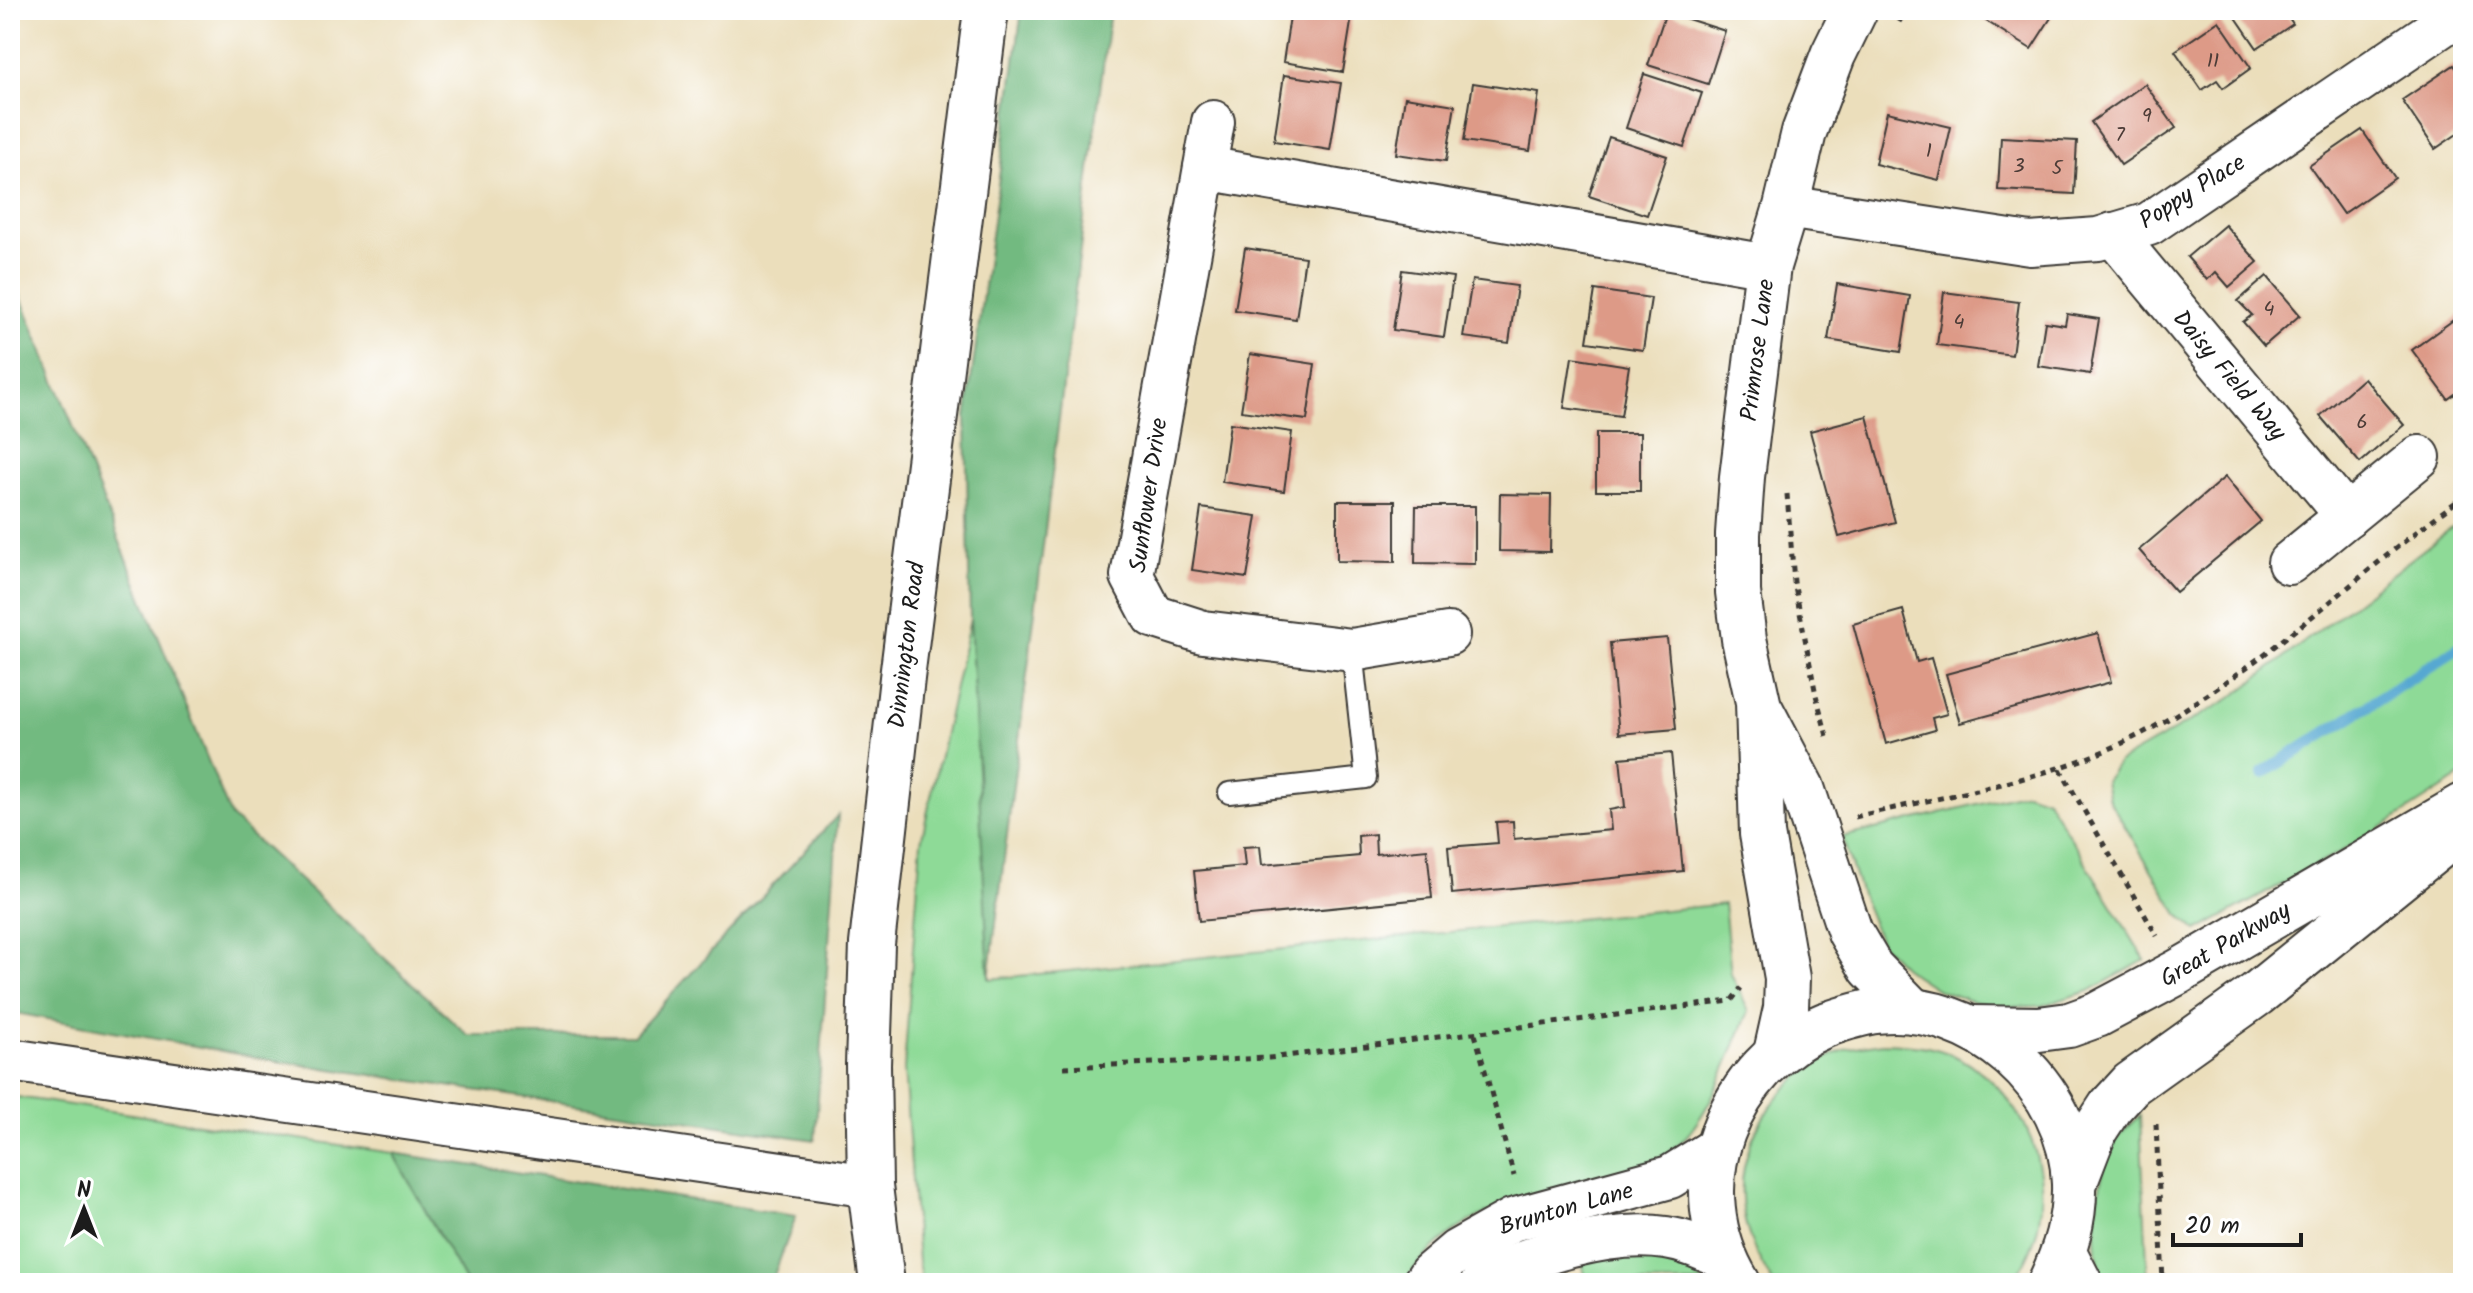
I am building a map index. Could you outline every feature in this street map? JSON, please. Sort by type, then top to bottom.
[{"type":"street","name":"Dinnington Road","points":[[882,1283],[870,1186],[868,1065],[872,944],[903,663],[986,10]]},
{"type":"street","name":"Primrose Lane","points":[[1776,1053],[1786,1008],[1787,978],[1762,834],[1758,702],[1744,639],[1738,592],[1738,534],[1751,390],[1768,266],[1804,132],[1833,55],[1855,10]]},
{"type":"street","name":"Poppy Place","points":[[1786,207],[2030,244],[2098,239],[2149,224],[2463,11]]},
{"type":"street","name":"Sunflower Drive","points":[[1213,122],[1132,576],[1153,616],[1203,632],[1352,650],[1448,634]]},
{"type":"street","points":[[1205,168],[1768,266]]},
{"type":"street","name":"Daisy Field Way","points":[[2113,234],[2347,516]]},
{"type":"street","points":[[2289,563],[2419,457]]},
{"type":"street","name":"Primrose Lane","points":[[1758,702],[1802,788],[1854,941],[1871,968],[1913,1011]]},
{"type":"street","name":"Great Parkway","points":[[1971,1028],[2039,1029],[2069,1025],[2097,1015],[2178,972],[2463,806]]},
{"type":"street","name":"Great Parkway","points":[[2075,1182],[2095,1130],[2131,1084],[2257,994],[2463,827]]},
{"type":"street","name":"Great Parkway","points":[[1731,1271],[1716,1231],[1712,1175],[1717,1148],[1730,1112],[1750,1080],[1776,1053],[1807,1033],[1842,1018],[1878,1011],[1913,1011],[1971,1028],[1999,1045],[2023,1066],[2044,1091],[2059,1119],[2070,1150],[2075,1182],[2065,1273]]},
{"type":"street","points":[[10,1060],[870,1186]]},
{"type":"street","name":"Brunton Lane","points":[[1424,1283],[1457,1251],[1512,1220],[1670,1177],[1717,1148]]},
{"type":"street","name":"Brunton Lane","points":[[1482,1283],[1535,1258],[1619,1238],[1666,1238],[1690,1243],[1731,1271]]},
{"type":"lane","points":[[1229,793],[1366,778],[1352,650]]},
{"type":"path","points":[[1893,35],[1906,10]]},
{"type":"path","points":[[1787,494],[1794,582],[1816,695],[1829,741]]},
{"type":"path","points":[[1850,818],[2060,769],[2134,737],[2219,688],[2463,497]]},
{"type":"path","points":[[2060,769],[2159,937]]},
{"type":"path","points":[[1064,1067],[1269,1058],[1731,1001],[1749,977]]},
{"type":"path","points":[[1475,1034],[1516,1186]]},
{"type":"path","points":[[2155,1114],[2163,1283]]},
{"type":"green space","points":[[1022,10],[1110,10],[989,979],[970,619],[966,417]]},
{"type":"green space","points":[[10,270],[231,817],[468,1035],[634,1035],[838,815],[815,1140],[276,1061],[10,1012]]},
{"type":"green space","points":[[2463,519],[2463,775],[2364,839],[2197,931],[2178,914],[2109,800],[2105,781],[2119,762],[2233,697]]},
{"type":"green space","points":[[970,619],[990,979],[1724,904],[1731,974],[1749,1011],[1699,1120],[1674,1149],[1648,1165],[1516,1202],[1468,1222],[1424,1257],[1403,1283],[922,1283],[904,1069],[921,842]]},
{"type":"green space","points":[[2026,792],[2047,799],[2145,960],[2089,991],[2041,1006],[2006,1007],[1971,1001],[1936,989],[1907,970],[1881,944],[1842,837]]},
{"type":"green space","points":[[1883,1043],[1929,1047],[1955,1056],[1984,1074],[2007,1098],[2025,1126],[2037,1157],[2041,1189],[2039,1222],[2029,1253],[2011,1283],[1773,1283],[1760,1261],[1747,1229],[1742,1194],[1744,1167],[1764,1117],[1780,1095],[1822,1060],[1847,1049]]},
{"type":"green space","points":[[10,1096],[393,1153],[466,1283],[10,1283]]},
{"type":"green space","points":[[2140,1115],[2148,1283],[2105,1283],[2097,1251],[2099,1192],[2108,1157],[2117,1139]]},
{"type":"green space","points":[[393,1153],[796,1216],[771,1283],[466,1283]]},
{"type":"green space","points":[[1655,1256],[1679,1265],[1705,1283],[1587,1283],[1581,1258]]},
{"type":"building","points":[[1291,10],[1353,10],[1343,72],[1283,62]]},
{"type":"building","points":[[1982,10],[2056,10],[2031,49],[1978,16]]},
{"type":"building","points":[[2244,10],[2284,10],[2293,24],[2257,48],[2235,16]]},
{"type":"building","points":[[1666,12],[1725,31],[1708,84],[1648,65]]},
{"type":"building","points":[[2219,21],[2251,68],[2223,88],[2217,80],[2202,90],[2175,51]]},
{"type":"building","points":[[2454,65],[2463,78],[2463,130],[2435,149],[2402,100]]},
{"type":"building","points":[[1644,74],[1702,93],[1684,147],[1626,128]]},
{"type":"building","points":[[1284,75],[1341,83],[1330,150],[1274,141]]},
{"type":"building","points":[[1473,83],[1539,93],[1530,151],[1464,141]]},
{"type":"building","points":[[2145,84],[2176,128],[2121,165],[2091,122]]},
{"type":"building","points":[[1405,97],[1455,105],[1446,161],[1396,154]]},
{"type":"building","points":[[1887,112],[1951,127],[1939,180],[1875,164]]},
{"type":"building","points":[[2362,130],[2395,178],[2343,214],[2309,166]]},
{"type":"building","points":[[1609,137],[1667,156],[1647,215],[1589,196]]},
{"type":"building","points":[[2001,137],[2077,141],[2074,194],[1998,190]]},
{"type":"building","points":[[2225,225],[2258,262],[2229,287],[2216,272],[2207,280],[2187,257]]},
{"type":"building","points":[[1245,248],[1305,257],[1296,319],[1235,310]]},
{"type":"building","points":[[1402,270],[1453,277],[1444,337],[1393,330]]},
{"type":"building","points":[[2267,276],[2300,315],[2264,346],[2243,322],[2252,315],[2238,301]]},
{"type":"building","points":[[1472,280],[1517,286],[1509,343],[1463,337]]},
{"type":"building","points":[[1837,284],[1910,296],[1901,352],[1828,340]]},
{"type":"building","points":[[1595,290],[1651,298],[1643,350],[1587,342]]},
{"type":"building","points":[[1944,292],[2019,302],[2012,355],[1937,345]]},
{"type":"building","points":[[2463,313],[2463,388],[2448,399],[2412,350]]},
{"type":"building","points":[[2067,314],[2099,319],[2090,374],[2038,366],[2045,322],[2065,325]]},
{"type":"building","points":[[1250,354],[1315,364],[1307,420],[1241,411]]},
{"type":"building","points":[[1572,357],[1629,366],[1621,416],[1564,408]]},
{"type":"building","points":[[2364,378],[2404,425],[2360,463],[2320,416]]},
{"type":"building","points":[[1867,416],[1895,522],[1839,537],[1810,431]]},
{"type":"building","points":[[1230,423],[1292,432],[1284,491],[1222,482]]},
{"type":"building","points":[[1596,433],[1640,433],[1640,491],[1596,491]]},
{"type":"building","points":[[2225,477],[2261,521],[2176,592],[2139,550]]},
{"type":"building","points":[[1500,494],[1551,495],[1550,552],[1499,551]]},
{"type":"building","points":[[1337,501],[1395,501],[1395,562],[1337,561]]},
{"type":"building","points":[[1416,506],[1475,506],[1475,564],[1415,563]]},
{"type":"building","points":[[1201,508],[1257,516],[1247,578],[1192,570]]},
{"type":"building","points":[[1903,610],[1917,662],[1931,658],[1947,714],[1932,718],[1935,730],[1886,744],[1853,624]]},
{"type":"building","points":[[2098,633],[2111,682],[1960,723],[1946,674]]},
{"type":"building","points":[[1667,638],[1676,729],[1619,734],[1610,643]]},
{"type":"building","points":[[1671,753],[1683,871],[1452,894],[1448,847],[1498,843],[1496,822],[1513,821],[1514,839],[1611,830],[1609,810],[1625,807],[1620,758]]},
{"type":"building","points":[[1375,834],[1376,854],[1427,849],[1432,898],[1199,921],[1194,871],[1245,866],[1243,847],[1260,846],[1262,865],[1359,856],[1358,836]]},
{"type":"waterway","points":[[2263,773],[2463,645]]}]
